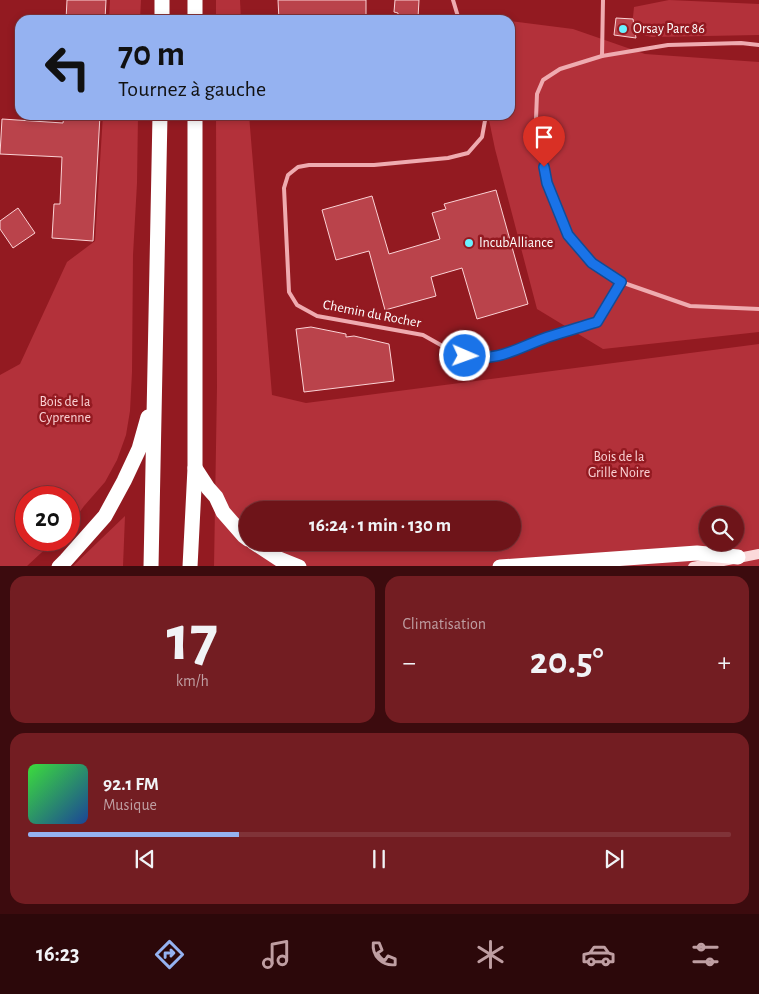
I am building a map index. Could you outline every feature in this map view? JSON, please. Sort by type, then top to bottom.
[{"type":"highway","points":[[162,0],[162,15]]},
{"type":"highway","points":[[195,0],[195,15]]},
{"type":"highway","points":[[151,566],[160,120]]},
{"type":"highway","points":[[190,566],[195,468],[195,120]]},
{"type":"highway","points":[[59,566],[105,516],[139,449],[155,393]]},
{"type":"highway","points":[[195,468],[216,497],[223,512],[239,530]]},
{"type":"highway","points":[[267,551],[279,559],[299,566]]},
{"type":"highway","points":[[500,566],[697,553],[738,557]]},
{"type":"main road","points":[[693,566],[759,554]]},
{"type":"lane","points":[[453,0],[458,15]]},
{"type":"lane","points":[[602,56],[603,0]]},
{"type":"lane","points":[[759,45],[740,43],[668,44],[602,56],[560,69],[543,80],[537,94],[536,119],[547,183],[568,235],[592,263],[621,282],[690,306],[759,309]]},
{"type":"lane","name":"Chemin du Rocher","points":[[485,120],[482,137],[468,153],[448,158],[374,165],[309,165],[298,167],[288,175],[284,188],[289,292],[297,305],[316,316],[423,335],[455,354],[476,358],[504,355],[547,338],[597,322],[621,282]]},
{"type":"green space","points":[[110,0],[141,0],[140,15],[109,15]]},
{"type":"green space","points":[[216,0],[240,0],[241,15],[216,15]]},
{"type":"green space","points":[[669,0],[759,4],[759,35],[652,37],[635,33],[632,27],[634,7]]},
{"type":"green space","points":[[515,22],[573,29],[645,54],[759,62],[759,332],[603,349],[537,309],[489,120],[515,120]]},
{"type":"green space","name":"Bois de la Cyprenne","points":[[103,120],[138,120],[133,255],[132,372],[130,411],[126,435],[117,460],[105,482],[80,512],[80,486],[15,486],[15,551],[43,551],[27,566],[0,566],[0,375],[20,364],[67,262],[95,241]]},
{"type":"green space","name":"Bois de la Grille Noire","points":[[216,120],[249,120],[272,395],[306,403],[759,344],[759,566],[214,566],[217,387]]},
{"type":"green space","points":[[125,516],[123,566],[73,566]]},
{"type":"building","points":[[67,0],[106,0],[105,15],[66,15]]},
{"type":"building","points":[[278,0],[366,0],[366,15],[279,15]]},
{"type":"building","points":[[395,0],[419,0],[418,15],[398,15],[398,13],[394,12]]},
{"type":"building","name":"Orsay Parc 86","points":[[616,18],[633,19],[636,38],[614,35]]},
{"type":"building","points":[[2,119],[63,123],[63,120],[100,120],[93,241],[52,238],[54,204],[60,204],[62,157],[0,154]]},
{"type":"building","points":[[496,190],[528,304],[477,319],[462,268],[431,277],[436,296],[385,310],[369,251],[336,260],[322,210],[372,196],[389,254],[440,239],[432,213],[446,209],[444,204]]},
{"type":"building","points":[[18,208],[35,233],[13,248],[0,229],[0,221]]},
{"type":"building","points":[[311,327],[346,334],[346,337],[354,336],[389,344],[394,381],[304,392],[296,329]]},
{"type":"place","name":"Orsay Parc 86","points":[[623,29]]},
{"type":"place","name":"IncubAlliance","points":[[469,243]]},
{"type":"route","points":[[465,356],[476,358],[504,355],[547,338],[597,322],[621,282],[592,263],[568,235],[547,183],[544,167]]}]
